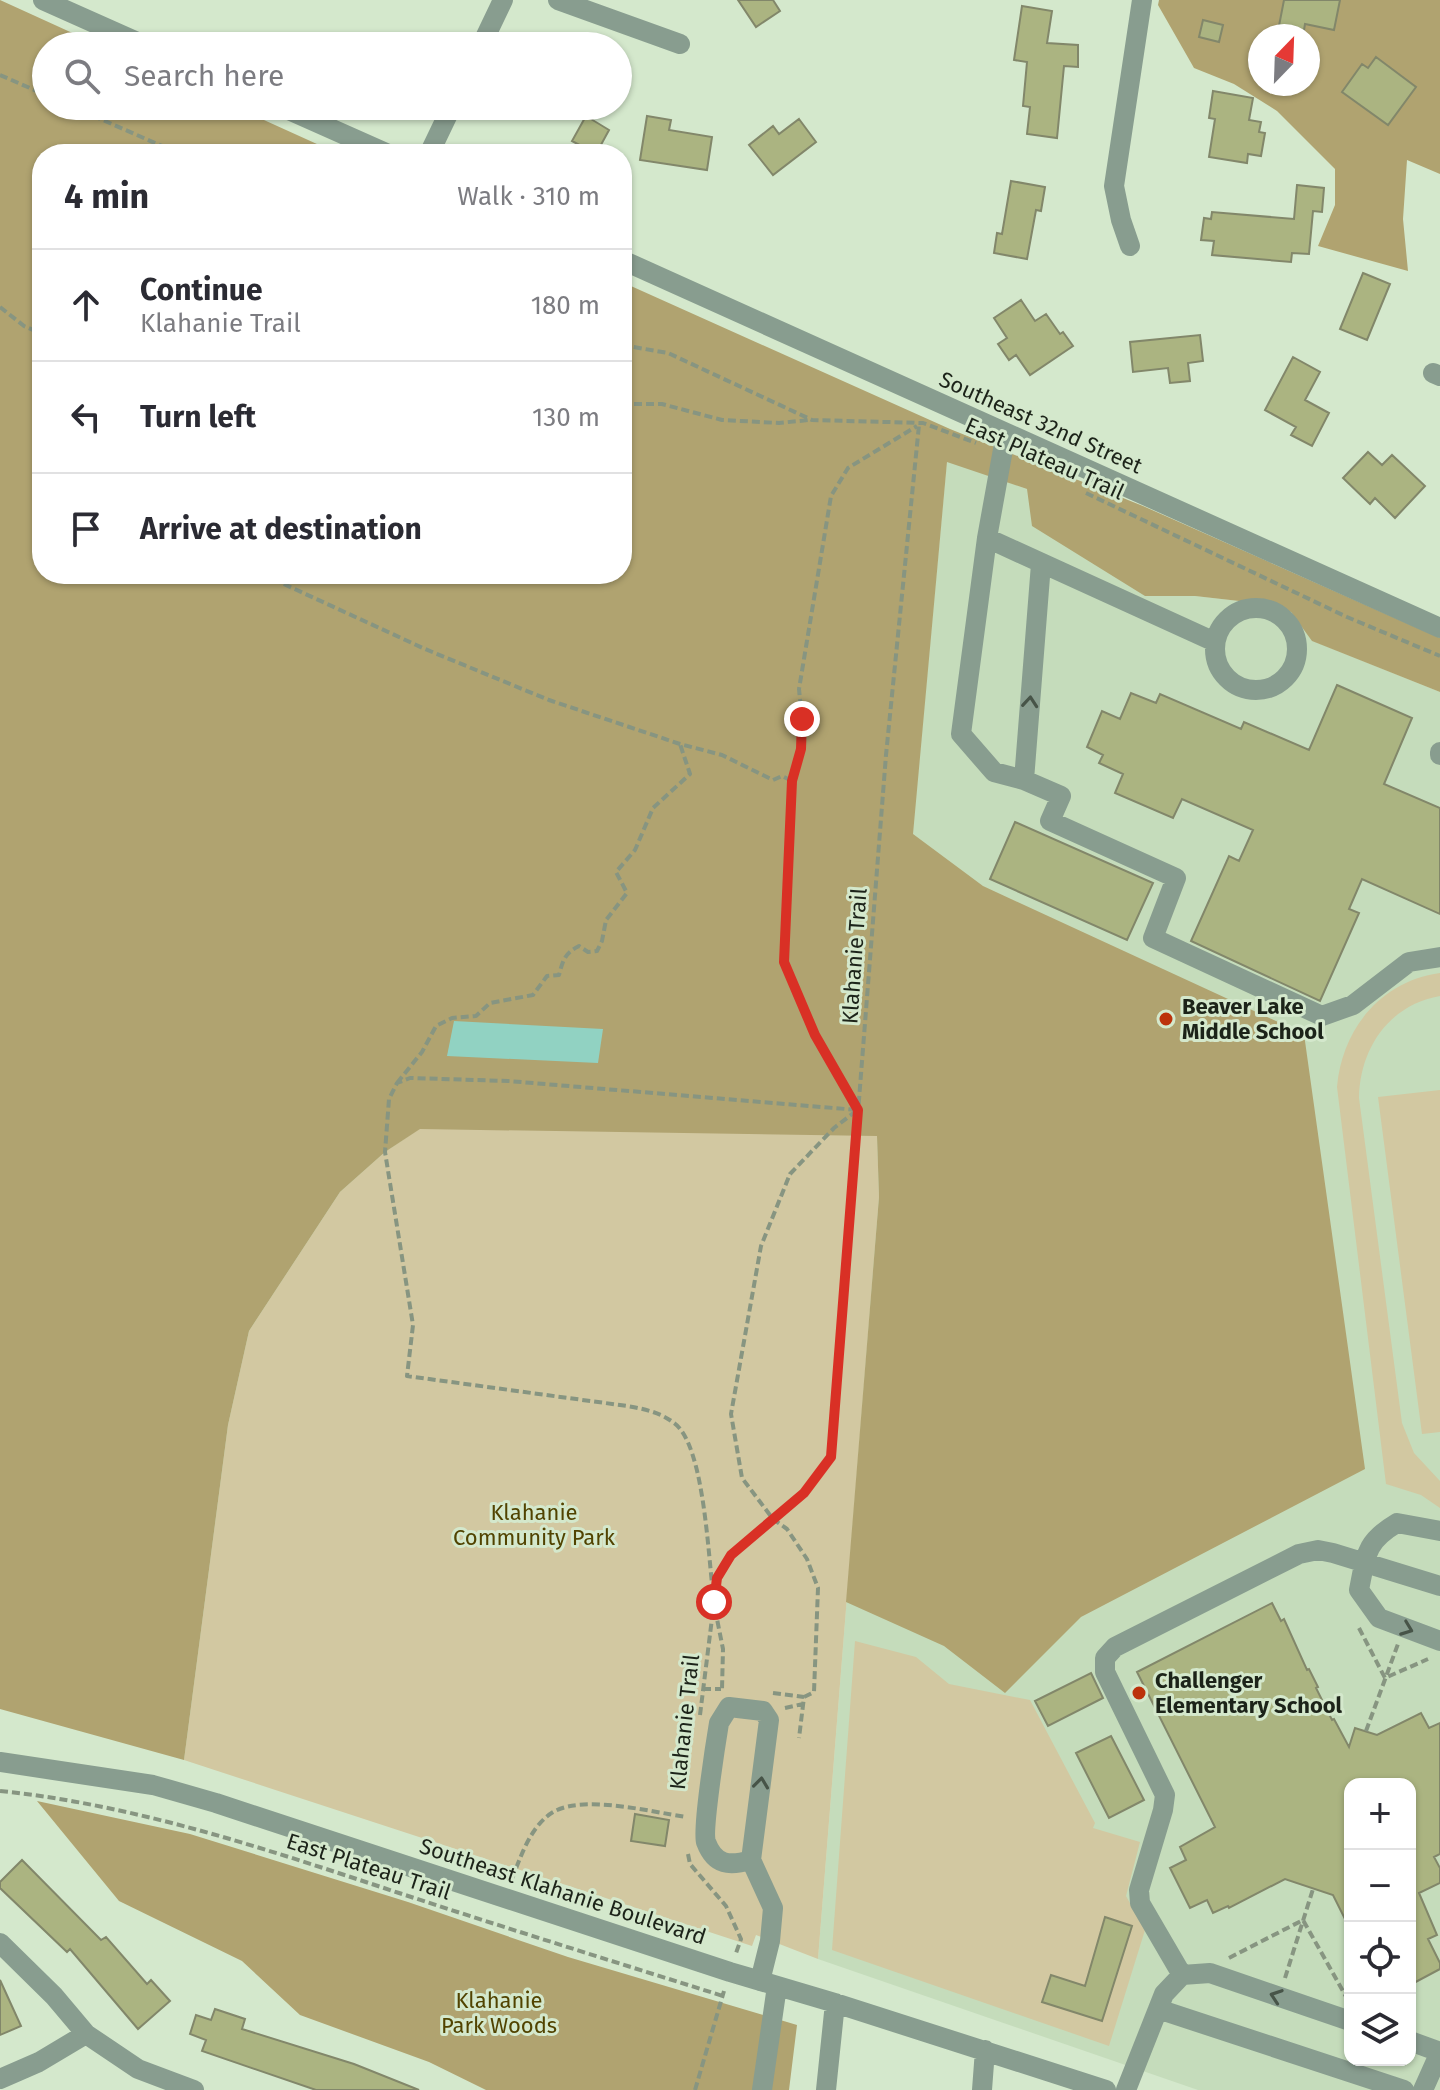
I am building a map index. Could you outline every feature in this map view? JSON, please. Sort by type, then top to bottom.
[{"type":"street","points":[[43,0],[115,32]]},
{"type":"street","points":[[488,32],[503,0]]},
{"type":"street","points":[[558,0],[680,44]]},
{"type":"street","points":[[1130,246],[1114,186],[1142,0]]},
{"type":"street","points":[[312,120],[366,144]]},
{"type":"street","points":[[434,144],[445,120]]},
{"type":"street","name":"Southeast 32nd Street","points":[[632,265],[1440,628]]},
{"type":"street","points":[[1006,433],[987,538],[961,734],[994,772],[1024,780],[1061,796],[1050,821],[1176,878],[1153,938],[1322,1016],[1353,1005],[1409,962],[1440,957]]},
{"type":"street","points":[[987,538],[1215,642]]},
{"type":"street","points":[[1024,780],[1041,564]]},
{"type":"street","points":[[1251,608],[1264,609],[1287,621],[1298,645],[1297,658],[1292,671],[1282,682],[1256,691],[1230,681],[1220,670],[1215,642],[1228,619],[1238,612],[1251,608]]},
{"type":"street","points":[[1439,1648],[1379,1618],[1359,1590],[1365,1562],[1376,1536],[1397,1523],[1440,1531]]},
{"type":"street","points":[[1182,1975],[1140,1903],[1139,1890],[1165,1795],[1105,1672],[1105,1658],[1115,1647],[1299,1554],[1318,1550],[1440,1586]]},
{"type":"street","points":[[751,1860],[732,1865],[716,1859],[705,1839],[719,1723],[729,1707],[763,1711],[769,1720],[751,1860],[773,1908],[762,2090]]},
{"type":"street","name":"Southeast Klahanie Boulevard","points":[[0,1762],[153,1785],[1106,2090]]},
{"type":"street","points":[[0,1943],[54,1996],[86,2034],[138,2069],[194,2090]]},
{"type":"street","points":[[1126,2090],[1164,1994],[1182,1975],[1210,1973],[1344,2019]]},
{"type":"street","points":[[826,2090],[835,2003]]},
{"type":"street","points":[[1158,2009],[1404,2090]]},
{"type":"street","points":[[0,2079],[39,2062],[86,2034]]},
{"type":"street","points":[[1416,2043],[1440,2052],[1423,2090]]},
{"type":"street","points":[[982,2090],[985,2050]]},
{"type":"path","points":[[0,75],[32,89]]},
{"type":"path","points":[[103,120],[157,144]]},
{"type":"path","points":[[0,307],[32,330]]},
{"type":"path","name":"East Plateau Trail","points":[[632,347],[668,353],[812,420],[923,423],[1002,455]]},
{"type":"path","points":[[632,404],[662,404],[722,420],[779,423],[812,420]]},
{"type":"path","points":[[858,1110],[815,1035],[784,962],[792,781],[801,749],[799,689],[831,496],[848,468],[919,425]]},
{"type":"path","name":"Klahanie Trail","points":[[700,1719],[717,1578],[731,1555],[804,1493],[831,1457],[884,770],[919,425]]},
{"type":"path","name":"East Plateau Trail","points":[[1073,487],[1347,617],[1440,656]]},
{"type":"path","points":[[283,584],[520,689],[680,744],[722,755],[773,780],[782,776],[792,781]]},
{"type":"path","points":[[680,744],[690,774],[653,808],[635,850],[616,872],[627,893],[606,920],[597,951],[588,952],[579,946],[570,950],[564,957],[559,975],[547,976],[533,995],[490,1003],[476,1016],[452,1018],[436,1026],[389,1099],[385,1152],[413,1325],[407,1376],[653,1411],[677,1424],[690,1444],[697,1472],[723,1649],[722,1689]]},
{"type":"path","points":[[397,1083],[410,1078],[508,1081],[858,1110]]},
{"type":"path","points":[[804,1697],[814,1692],[818,1588],[807,1559],[787,1529],[773,1519],[742,1478],[731,1414],[761,1246],[790,1174],[834,1128],[858,1110]]},
{"type":"path","points":[[1353,1617],[1385,1678]]},
{"type":"path","points":[[1366,1731],[1399,1642]]},
{"type":"path","points":[[1385,1678],[1439,1648]]},
{"type":"path","points":[[779,1709],[803,1704]]},
{"type":"path","name":"East Plateau Trail","points":[[0,1791],[42,1795],[116,1809],[262,1848],[723,1996]]},
{"type":"path","points":[[505,1897],[524,1848],[535,1830],[553,1812],[571,1806],[592,1805],[689,1817]]},
{"type":"path","name":"Klahanie Trail","points":[[687,1826],[691,1809]]},
{"type":"path","points":[[687,1850],[690,1864],[726,1906],[741,1939],[695,2090]]},
{"type":"path","points":[[1284,1981],[1313,1889]]},
{"type":"path","points":[[1223,1961],[1303,1920]]},
{"type":"path","points":[[1303,1920],[1345,1994]]},
{"type":"shaded area","points":[[947,461],[1027,489],[1145,596],[1195,596],[1248,602],[1291,612],[1313,641],[1440,692],[1440,2090],[1198,2090],[818,1959],[879,1197],[877,1135],[906,902]]},
{"type":"green space","points":[[0,0],[70,32],[32,32],[32,120],[264,120],[317,144],[32,144],[32,584],[632,584],[632,286],[950,429],[1143,506],[1440,638],[1440,692],[1312,641],[1291,612],[1248,602],[1195,596],[1145,596],[1032,526],[1027,489],[947,462],[913,834],[983,886],[1304,1034],[1365,1469],[1081,1617],[1005,1693],[944,1646],[846,1602],[879,1197],[877,1136],[420,1129],[385,1152],[340,1192],[249,1331],[228,1425],[184,1760],[0,1709]]},
{"type":"green space","points":[[1159,0],[1440,0],[1440,174],[1407,160],[1403,219],[1408,271],[1318,246],[1335,205],[1335,169],[1277,111],[1253,96],[1320,96],[1320,24],[1248,24],[1248,93],[1194,68],[1158,5]]},
{"type":"green space","points":[[1440,973],[1440,996],[1406,1009],[1381,1032],[1365,1062],[1359,1098],[1402,1423],[1414,1453],[1440,1481],[1440,1508],[1421,1495],[1386,1484],[1337,1087],[1347,1046],[1368,1011],[1400,986]]},
{"type":"green space","name":"Klahanie Community Park","points":[[393,1080],[877,1135],[879,1197],[818,1959],[756,1935],[752,1946],[184,1760],[228,1425],[249,1331],[340,1192],[385,1152],[419,1129]]},
{"type":"green space","points":[[1440,1090],[1440,1432],[1422,1434],[1378,1097]]},
{"type":"green space","points":[[855,1641],[916,1657],[949,1684],[1030,1700],[1095,1823],[1093,1828],[1140,1842],[1126,1896],[1145,1930],[1109,2046],[832,1950]]},
{"type":"green space","name":"Klahanie Park Woods","points":[[37,1801],[190,1834],[408,1902],[568,1957],[797,2025],[789,2090],[486,2090],[429,2062],[300,2015],[242,1961],[119,1901]]},
{"type":"water","points":[[454,1021],[603,1029],[598,1063],[447,1056]]},
{"type":"building","points":[[738,0],[773,0],[780,11],[756,27]]},
{"type":"building","points":[[1284,0],[1340,0],[1334,30],[1320,27],[1320,24],[1279,24]]},
{"type":"building","points":[[1022,6],[1052,11],[1047,43],[1078,45],[1078,67],[1064,66],[1057,138],[1027,134],[1030,107],[1023,106],[1027,62],[1014,60]]},
{"type":"building","points":[[1203,20],[1223,25],[1219,42],[1199,37]]},
{"type":"building","points":[[1376,57],[1416,87],[1388,125],[1342,92],[1362,64],[1368,68]]},
{"type":"building","points":[[1213,91],[1253,98],[1249,120],[1261,122],[1259,132],[1265,133],[1261,156],[1248,154],[1247,163],[1209,157],[1215,119],[1209,118]]},
{"type":"building","points":[[647,116],[671,120],[669,130],[712,137],[707,170],[640,160]]},
{"type":"building","points":[[799,119],[816,142],[773,175],[749,145],[773,126],[779,134]]},
{"type":"building","points":[[584,120],[593,120],[609,130],[601,144],[578,144],[572,141]]},
{"type":"building","points":[[1011,181],[1045,187],[1041,211],[1036,210],[1027,259],[994,253],[997,233],[1002,234]]},
{"type":"building","points":[[1297,185],[1324,188],[1322,212],[1313,211],[1309,254],[1292,253],[1291,262],[1212,255],[1214,241],[1201,240],[1204,218],[1211,219],[1212,212],[1294,219]]},
{"type":"building","points":[[1363,273],[1390,284],[1367,340],[1340,329]]},
{"type":"building","points":[[1021,300],[1035,321],[1046,314],[1073,346],[1030,375],[1016,355],[1009,360],[998,344],[1007,338],[994,318]]},
{"type":"building","points":[[1200,335],[1203,361],[1188,363],[1190,381],[1170,383],[1168,368],[1133,372],[1130,342]]},
{"type":"building","points":[[1293,357],[1320,372],[1305,400],[1329,413],[1312,446],[1291,435],[1296,427],[1265,410]]},
{"type":"building","points":[[1368,452],[1382,465],[1392,455],[1425,486],[1395,518],[1375,498],[1370,504],[1343,478]]},
{"type":"building","points":[[1337,685],[1412,718],[1384,784],[1440,808],[1440,914],[1362,879],[1349,909],[1359,913],[1320,1001],[1191,941],[1229,856],[1239,861],[1253,830],[1182,799],[1173,818],[1115,793],[1123,774],[1099,763],[1103,755],[1087,747],[1102,711],[1120,719],[1131,693],[1156,703],[1160,694],[1241,729],[1244,722],[1309,750]]},
{"type":"building","points":[[1015,822],[1153,883],[1127,940],[990,879]]},
{"type":"building","points":[[1272,1603],[1281,1621],[1284,1619],[1332,1720],[1349,1747],[1355,1728],[1377,1735],[1421,1713],[1429,1728],[1440,1723],[1440,1854],[1434,1857],[1440,1868],[1440,1883],[1419,1893],[1437,1935],[1428,1939],[1440,1969],[1416,1982],[1416,1778],[1344,1778],[1344,1917],[1333,1895],[1285,1879],[1213,1913],[1207,1900],[1190,1908],[1170,1868],[1186,1860],[1180,1847],[1215,1827],[1137,1672]]},
{"type":"building","points":[[1091,1673],[1103,1698],[1048,1726],[1035,1701]]},
{"type":"building","points":[[1111,1736],[1144,1800],[1109,1818],[1076,1753]]},
{"type":"building","points":[[635,1814],[669,1820],[665,1846],[631,1841]]},
{"type":"building","points":[[22,1860],[101,1940],[106,1937],[147,1984],[151,1980],[170,2001],[138,2029],[70,1949],[67,1952],[0,1888],[0,1882]]},
{"type":"building","points":[[1105,1917],[1132,1926],[1102,2021],[1042,2002],[1051,1975],[1085,1986]]},
{"type":"building","points":[[0,1980],[21,2026],[0,2035]]},
{"type":"building","points":[[215,2009],[245,2019],[242,2029],[354,2064],[419,2090],[316,2090],[202,2051],[206,2040],[190,2034],[196,2015],[211,2020]]},
{"type":"place","name":"Beaver Lake Middle School","points":[[1166,1019]]},
{"type":"place","name":"Challenger Elementary School","points":[[1139,1693]]},
{"type":"route","points":[[714,1602],[717,1578],[731,1555],[804,1493],[831,1457],[858,1110],[815,1035],[784,962],[792,781],[801,749],[802,719]]}]
